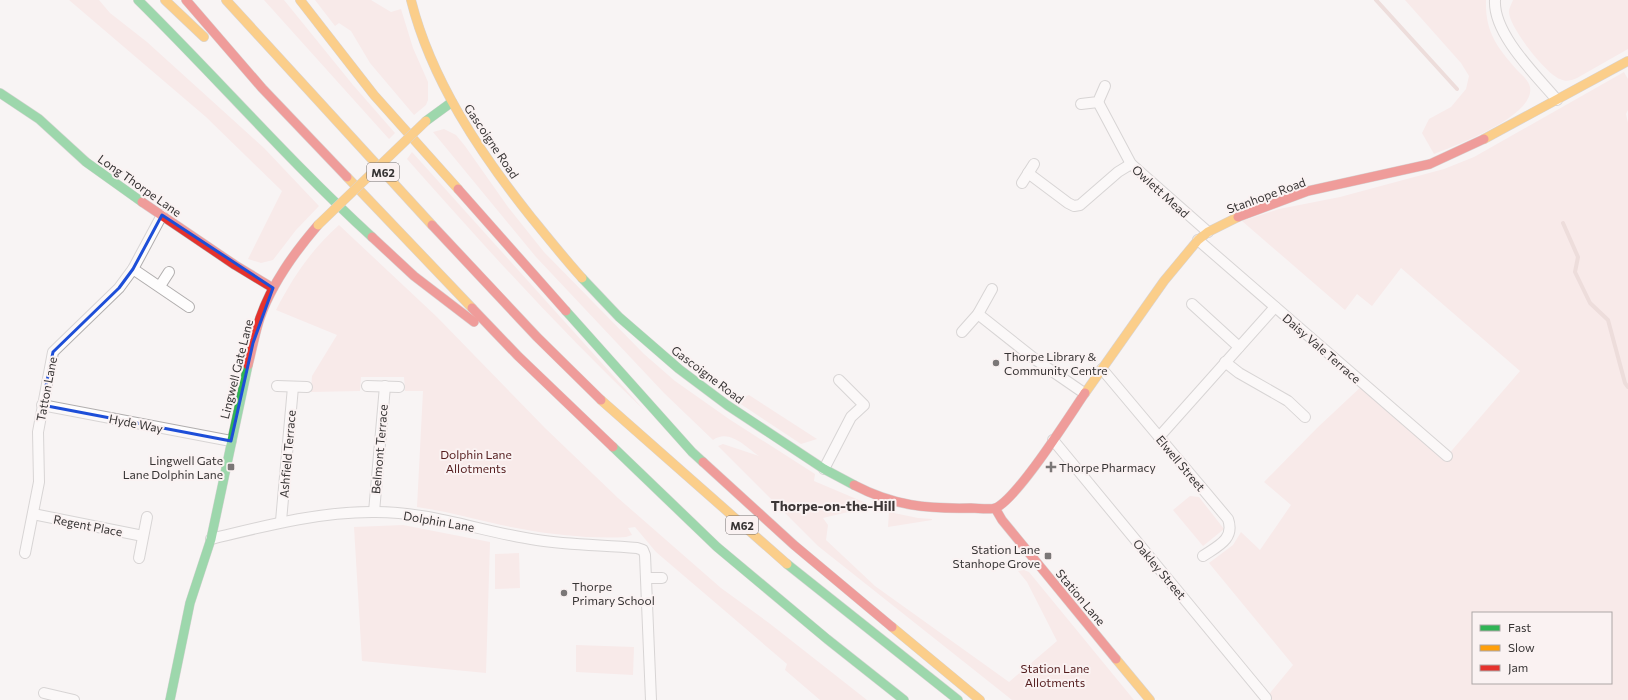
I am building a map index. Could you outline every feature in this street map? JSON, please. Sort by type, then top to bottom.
[{"type":"main road","points":[[138,0],[186,46],[341,208],[414,276],[518,356]]},
{"type":"main road","points":[[165,0],[221,53],[262,88]]},
{"type":"main road","name":"M62","points":[[186,0],[262,88],[518,356],[717,547],[827,639],[904,700]]},
{"type":"main road","points":[[300,0],[374,95],[692,452],[794,545],[980,700]]},
{"type":"main road","points":[[411,0],[418,28],[452,102]]},
{"type":"main road","name":"M62","points":[[228,2],[442,236],[537,337],[616,416],[787,564],[958,700]]},
{"type":"main road","name":"Stanhope Road","points":[[995,508],[1014,492],[1028,474],[1164,281],[1198,240],[1208,232],[1237,217],[1308,191],[1430,164],[1466,149],[1628,61]]},
{"type":"main road","name":"Long Thorpe Lane","points":[[0,93],[39,119],[91,166],[235,265],[273,288]]},
{"type":"main road","name":"Lingwell Gate Lane","points":[[170,700],[190,603],[211,539],[253,343],[260,318],[273,288],[296,251],[318,225],[426,121],[452,102]]},
{"type":"main road","name":"Gascoigne Road","points":[[452,102],[507,186],[566,261],[619,317],[679,369],[721,401],[824,469],[877,497],[918,507],[942,510],[995,508]]},
{"type":"main road","name":"Station Lane","points":[[995,508],[1002,520],[1150,700]]},
{"type":"street","points":[[1495,0],[1499,24],[1507,39],[1557,100]]},
{"type":"street","points":[[1081,104],[1098,102],[1105,86]]},
{"type":"street","name":"Owlett Mead","points":[[1098,102],[1131,164],[1208,232]]},
{"type":"street","points":[[1022,183],[1034,164]]},
{"type":"street","points":[[1028,173],[1074,206],[1080,205],[1118,172],[1131,164]]},
{"type":"street","name":"Tatton Lane","points":[[25,553],[39,482],[38,432],[53,352],[105,302],[133,269],[162,214]]},
{"type":"street","name":"Daisy Vale Terrace","points":[[1198,240],[1447,456]]},
{"type":"street","points":[[133,269],[189,307]]},
{"type":"street","points":[[160,286],[169,272]]},
{"type":"street","points":[[962,332],[978,314],[992,288]]},
{"type":"street","points":[[1192,304],[1239,347]]},
{"type":"street","points":[[1159,437],[1275,307]]},
{"type":"street","points":[[978,314],[1036,360],[1084,393]]},
{"type":"street","points":[[1225,362],[1239,373],[1288,401],[1305,417]]},
{"type":"street","name":"Elwell Street","points":[[1102,369],[1228,519],[1231,528],[1229,536],[1218,546],[1203,556]]},
{"type":"street","points":[[824,469],[851,417],[864,405],[839,380]]},
{"type":"street","points":[[277,386],[307,387]]},
{"type":"street","name":"Belmont Terrace","points":[[367,386],[399,387]]},
{"type":"street","name":"Belmont Terrace","points":[[374,512],[385,386]]},
{"type":"street","name":"Ashfield Terrace","points":[[281,522],[293,387]]},
{"type":"street","name":"Hyde Way","points":[[42,405],[231,441]]},
{"type":"street","name":"Oakley Street","points":[[1053,440],[1266,698]]},
{"type":"street","name":"Dolphin Lane","points":[[211,539],[281,522],[342,513],[374,512],[416,515],[538,540],[636,548],[643,550],[646,578]]},
{"type":"street","name":"Regent Place","points":[[33,514],[143,536]]},
{"type":"street","points":[[139,558],[147,517]]},
{"type":"street","points":[[651,700],[646,578],[662,578]]},
{"type":"street","points":[[44,693],[70,700]]},
{"type":"highlighted area","points":[[162,215],[273,288],[253,343],[231,441],[42,405],[53,352],[119,288],[133,269]]},
{"type":"green space","points":[[69,0],[99,0],[110,13],[147,42],[264,148],[319,206],[296,230],[273,260],[261,263],[248,259],[282,191],[206,117]]},
{"type":"green space","points":[[264,0],[284,0],[353,85],[395,133],[389,139]]},
{"type":"green space","points":[[315,0],[371,0],[391,12],[401,9],[413,48],[428,82],[428,100],[426,105],[414,115],[370,63],[351,31],[339,23],[335,26]]},
{"type":"green space","points":[[1405,0],[1486,0],[1486,11],[1490,30],[1498,46],[1525,78],[1530,87],[1528,98],[1520,109],[1508,119],[1475,137],[1434,154],[1422,133],[1429,119],[1451,107],[1466,89],[1469,76],[1461,63]]},
{"type":"green space","points":[[1513,0],[1628,0],[1628,49],[1577,78],[1564,81],[1546,69],[1521,38],[1515,28],[1509,12]]},
{"type":"green space","points":[[1624,72],[1628,79],[1628,110],[1626,114],[1628,123],[1628,700],[1273,700],[1266,698],[1293,665],[1209,563],[1233,545],[1241,532],[1260,550],[1291,505],[1264,482],[1317,428],[1364,384],[1447,456],[1520,371],[1401,268],[1372,306],[1357,294],[1345,310],[1242,221],[1279,209],[1340,197],[1444,169],[1474,157]]},
{"type":"green space","name":"Station Lane Allotments","points":[[444,129],[456,135],[465,146],[508,207],[544,252],[644,354],[675,381],[729,419],[815,474],[814,481],[873,506],[823,518],[828,525],[826,540],[875,586],[1009,682],[1057,641],[1027,582],[1018,571],[1024,570],[1029,572],[1134,700],[1012,700],[818,546],[718,446],[723,444],[759,456],[731,437],[719,437],[713,440],[664,393],[536,257],[433,132]]},
{"type":"green space","points":[[412,152],[645,411],[553,319],[464,223],[407,159]]},
{"type":"green space","name":"Dolphin Lane Allotments","points":[[339,225],[437,317],[545,428],[618,498],[721,588],[769,623],[867,700],[820,700],[785,670],[787,664],[656,552],[635,527],[628,528],[632,535],[626,537],[574,536],[509,527],[417,507],[423,391],[405,391],[404,377],[361,377],[360,391],[311,392],[312,376],[337,335],[276,310],[303,264],[329,234]]},
{"type":"green space","points":[[749,395],[817,439],[801,444],[736,401]]},
{"type":"green space","points":[[1190,496],[1199,497],[1224,529],[1203,546],[1173,510]]},
{"type":"green space","points":[[889,512],[918,518],[932,519],[932,520],[888,527]]},
{"type":"green space","points":[[403,525],[490,542],[486,673],[362,661],[354,527]]},
{"type":"green space","points":[[519,553],[520,588],[495,589],[495,554]]},
{"type":"green space","points":[[576,645],[634,647],[633,675],[576,672]]},
{"type":"waterway","points":[[1376,0],[1457,89]]},
{"type":"waterway","points":[[1563,223],[1578,257],[1575,272],[1590,303],[1608,320],[1625,383],[1628,387]]},
{"type":"traffic: fast","points":[[138,0],[283,150],[372,237]]},
{"type":"traffic: fast","points":[[0,93],[39,119],[86,162],[142,202]]},
{"type":"traffic: fast","points":[[426,121],[452,102]]},
{"type":"traffic: fast","points":[[582,278],[619,317],[679,369],[727,405],[824,469],[854,485]]},
{"type":"traffic: fast","points":[[566,311],[692,452],[703,462]]},
{"type":"traffic: fast","points":[[170,700],[190,603],[211,539],[248,365]]},
{"type":"traffic: fast","points":[[613,447],[717,547],[827,639],[904,700]]},
{"type":"traffic: fast","points":[[787,564],[958,700]]},
{"type":"traffic: slow","points":[[165,0],[204,37]]},
{"type":"traffic: slow","points":[[226,0],[432,225]]},
{"type":"traffic: slow","points":[[300,0],[374,95],[458,189]]},
{"type":"traffic: slow","points":[[411,0],[431,59],[459,114],[512,193],[582,278]]},
{"type":"traffic: slow","points":[[1484,139],[1628,61]]},
{"type":"traffic: slow","points":[[318,225],[426,121]]},
{"type":"traffic: slow","points":[[347,177],[472,308]]},
{"type":"traffic: slow","points":[[1085,393],[1164,281],[1198,240],[1208,232],[1238,217]]},
{"type":"traffic: slow","points":[[601,400],[787,564]]},
{"type":"traffic: slow","points":[[892,627],[980,700]]},
{"type":"traffic: slow","points":[[1116,659],[1150,700]]},
{"type":"traffic: jam","points":[[186,0],[262,88],[347,177]]},
{"type":"traffic: jam","points":[[1238,217],[1308,191],[1430,164],[1484,139]]},
{"type":"traffic: jam","points":[[458,189],[566,311]]},
{"type":"traffic: jam","points":[[142,202],[235,265],[273,288]]},
{"type":"traffic: jam","points":[[248,365],[260,318],[265,305],[284,269],[300,246],[318,225]]},
{"type":"traffic: jam","points":[[432,225],[537,337],[601,400]]},
{"type":"traffic: jam","points":[[372,237],[414,276],[474,322]]},
{"type":"traffic: jam","points":[[472,308],[518,356],[613,447]]},
{"type":"traffic: jam","points":[[854,485],[883,498],[911,505],[940,508],[996,508],[1006,501],[1030,473],[1085,393]]},
{"type":"traffic: jam","points":[[703,462],[794,545],[892,627]]},
{"type":"traffic: jam","points":[[995,508],[1002,520],[1116,659]]},
{"type":"place","name":"Thorpe Library & Community Centre","points":[[996,363]]},
{"type":"place","name":"Lingwell Gate Lane Dolphin Lane","points":[[231,467]]},
{"type":"place","name":"Thorpe Pharmacy","points":[[1051,467]]},
{"type":"place","name":"Station Lane Stanhope Grove","points":[[1048,556]]},
{"type":"place","name":"Thorpe Primary School","points":[[564,593]]},
{"type":"district","name":"Thorpe-on-the-Hill","points":[[833,505]]}]
